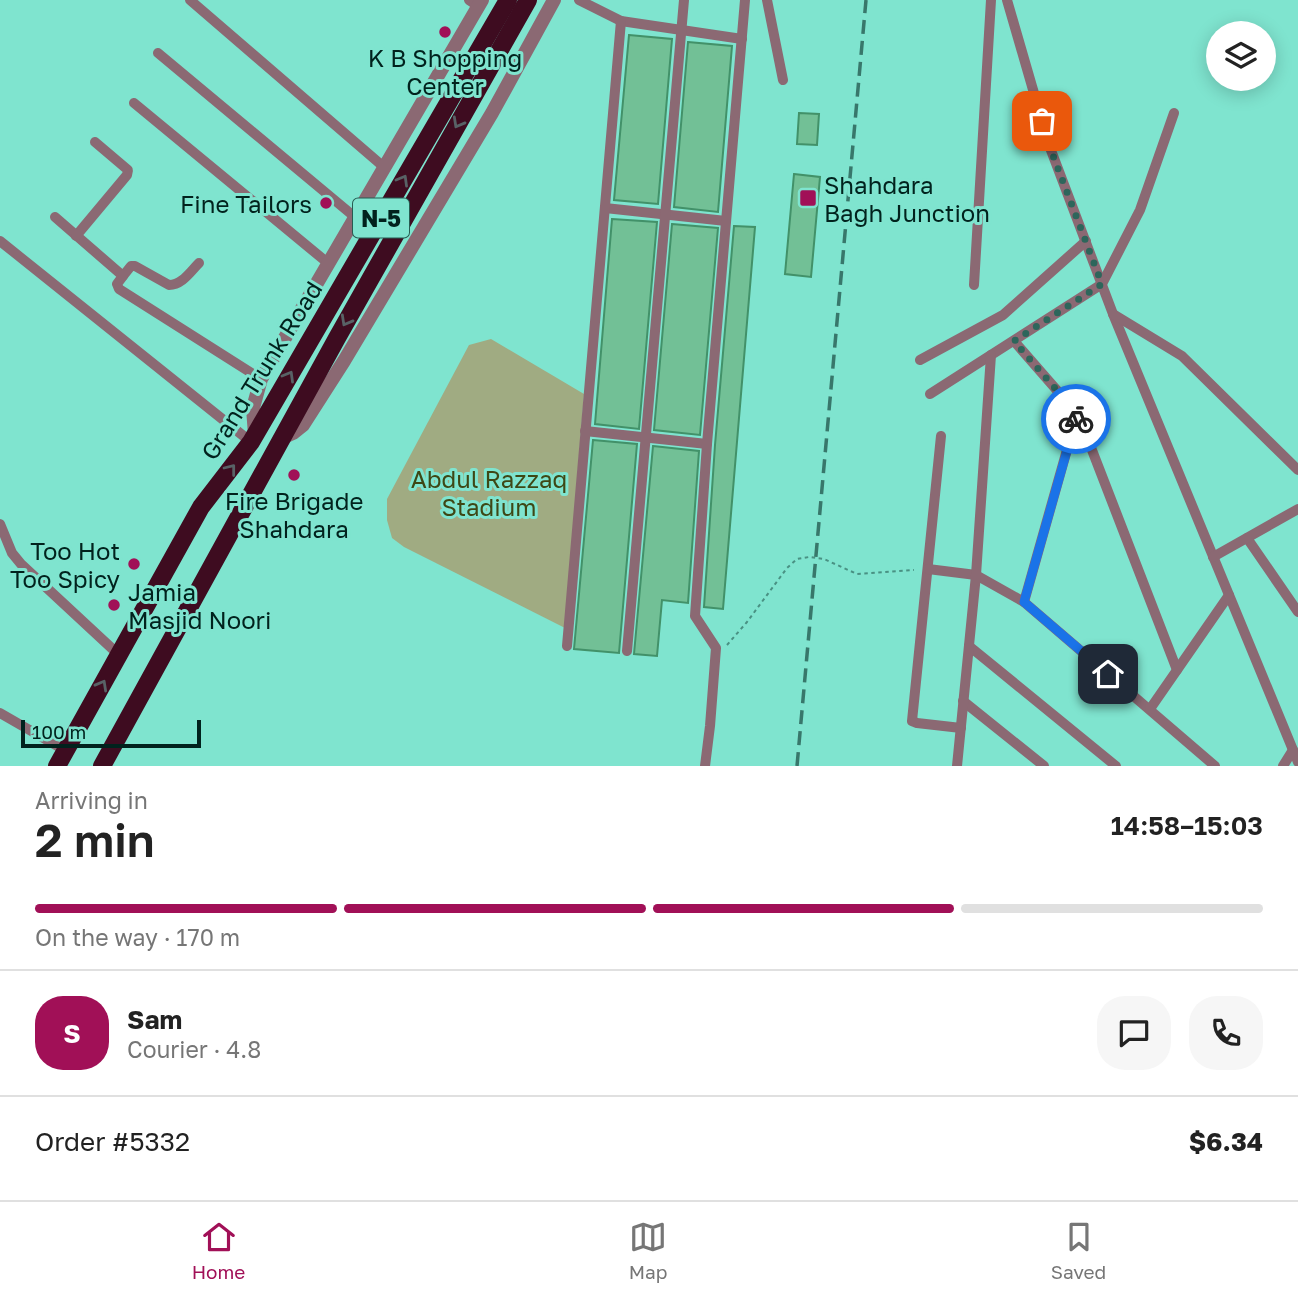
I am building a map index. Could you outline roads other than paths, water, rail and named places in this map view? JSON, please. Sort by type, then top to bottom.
[{"type":"highway","name":"Grand Trunk Road","points":[[61,758],[201,507],[253,439],[508,0]]},
{"type":"highway","name":"Grand Trunk Road","points":[[106,765],[282,438],[528,0]]},
{"type":"street","points":[[190,0],[385,168]]},
{"type":"street","points":[[282,438],[303,425],[344,361],[492,113],[554,0]]},
{"type":"street","points":[[579,0],[621,21],[742,39]]},
{"type":"street","points":[[627,651],[684,0]]},
{"type":"street","points":[[705,766],[716,648],[695,616],[745,0]]},
{"type":"street","points":[[767,0],[783,80]]},
{"type":"street","points":[[974,285],[990,0]]},
{"type":"street","points":[[1007,0],[1049,145],[1113,314],[1298,762]]},
{"type":"street","points":[[253,439],[253,408],[261,379],[385,168],[476,2]]},
{"type":"street","points":[[567,646],[621,21]]},
{"type":"street","points":[[158,53],[356,218]]},
{"type":"street","points":[[134,103],[329,264]]},
{"type":"street","points":[[930,394],[1102,284],[1140,210],[1174,113]]},
{"type":"street","points":[[76,236],[128,170],[95,142]]},
{"type":"street","points":[[605,208],[726,221]]},
{"type":"street","points":[[55,217],[123,276]]},
{"type":"street","points":[[0,241],[253,439]]},
{"type":"street","points":[[920,360],[1003,314],[1086,241]]},
{"type":"street","points":[[199,263],[175,285],[169,285],[135,266],[131,266],[117,284],[119,289],[261,379]]},
{"type":"street","points":[[1113,314],[1182,356],[1298,470]]},
{"type":"street","points":[[1014,341],[1068,403],[1085,432],[1177,670]]},
{"type":"street","points":[[957,766],[976,575],[991,355]]},
{"type":"street","points":[[1024,602],[1076,418]]},
{"type":"street","points":[[586,431],[707,444]]},
{"type":"street","points":[[941,436],[912,720],[917,723],[961,728]]},
{"type":"street","points":[[1213,557],[1298,509]]},
{"type":"street","points":[[0,524],[12,553],[21,564],[119,655]]},
{"type":"street","points":[[1247,538],[1298,612]]},
{"type":"street","points":[[928,569],[976,575],[1024,602],[1215,766]]},
{"type":"street","points":[[1150,709],[1229,595]]},
{"type":"street","points":[[969,646],[1116,766]]},
{"type":"street","points":[[963,702],[1044,766]]},
{"type":"street","points":[[0,713],[61,758]]},
{"type":"street","points":[[1283,766],[1293,750]]},
{"type":"railway","points":[[797,766],[866,0]]},
{"type":"place","name":"K B Shopping Center","points":[[445,32]]},
{"type":"place","name":"Shahdara Bagh Junction","points":[[808,198]]},
{"type":"place","name":"Fine Tailors","points":[[326,203]]},
{"type":"place","name":"Fire Brigade Shahdara","points":[[294,475]]},
{"type":"place","name":"Too Hot Too Spicy","points":[[134,564]]},
{"type":"place","name":"Jamia Masjid Noori","points":[[114,605]]},
{"type":"park label","name":"Abdul Razzaq Stadium","points":[[489,492]]}]
